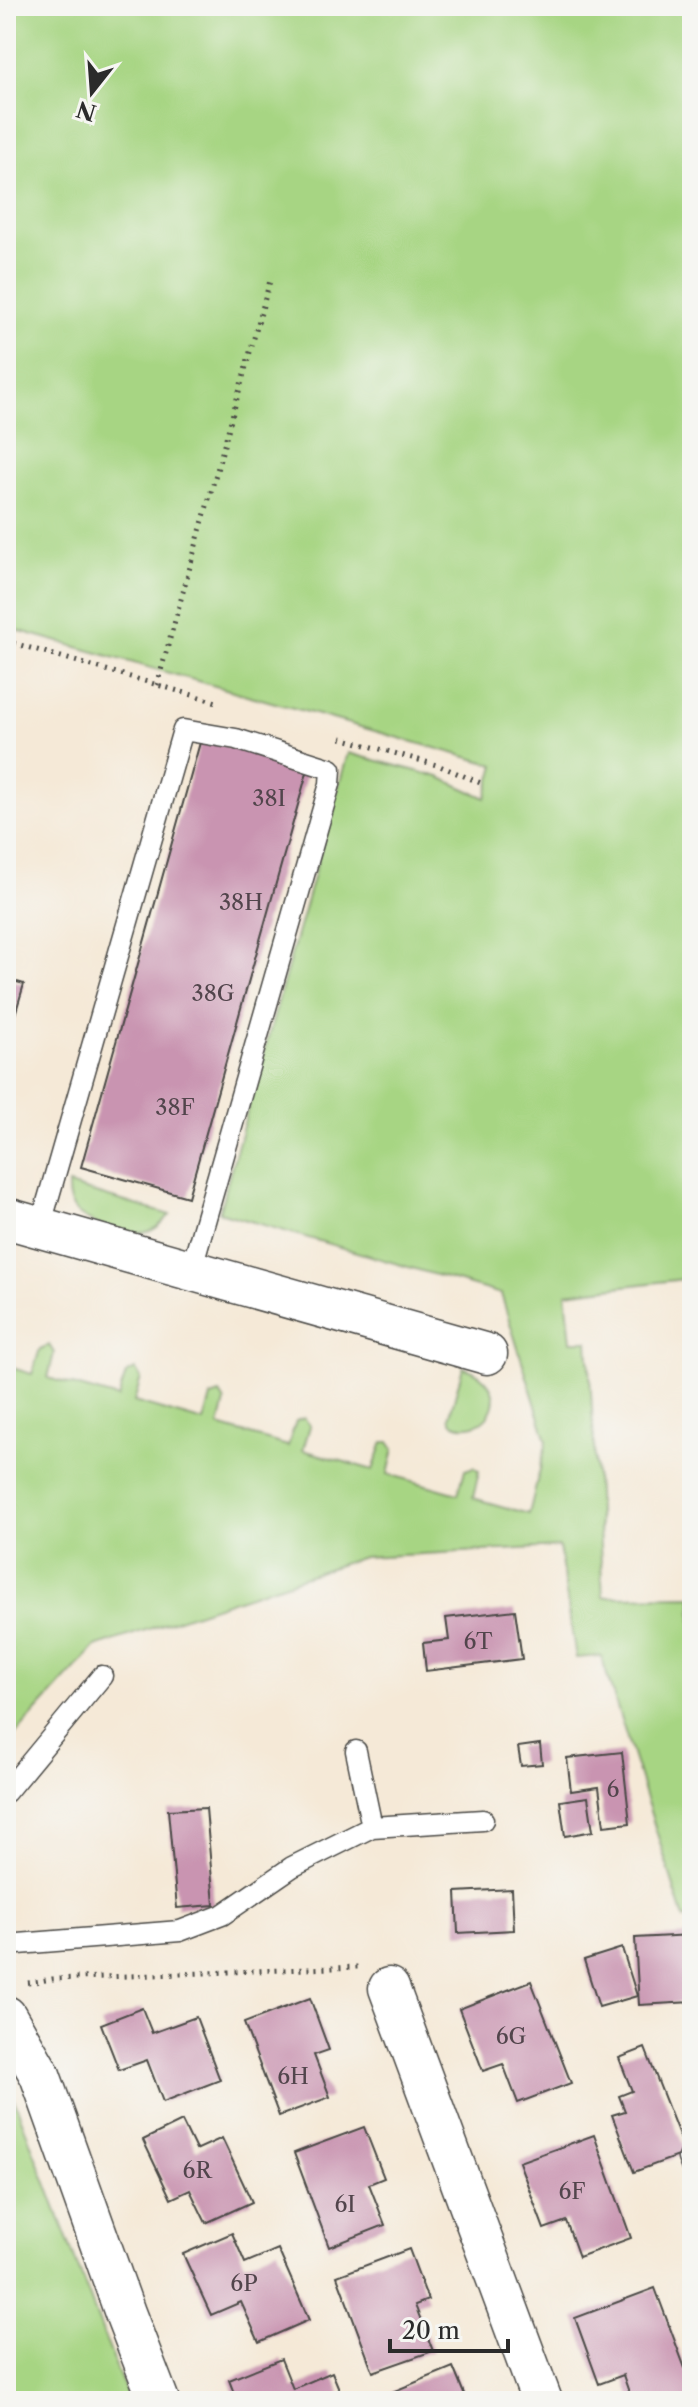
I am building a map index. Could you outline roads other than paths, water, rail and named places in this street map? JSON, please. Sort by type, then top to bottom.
[{"type":"street","points":[[23,1222],[487,1354]]},
{"type":"street","points":[[389,1988],[542,2401]]},
{"type":"street","points":[[14,2000],[159,2401]]},
{"type":"lane","points":[[23,1222],[183,730],[236,739],[331,769],[330,784],[191,1270]]},
{"type":"lane","points":[[6,1792],[102,1676]]},
{"type":"lane","points":[[356,1751],[372,1827]]},
{"type":"lane","points":[[6,1945],[180,1931],[222,1915],[292,1867],[372,1827],[483,1820]]}]
